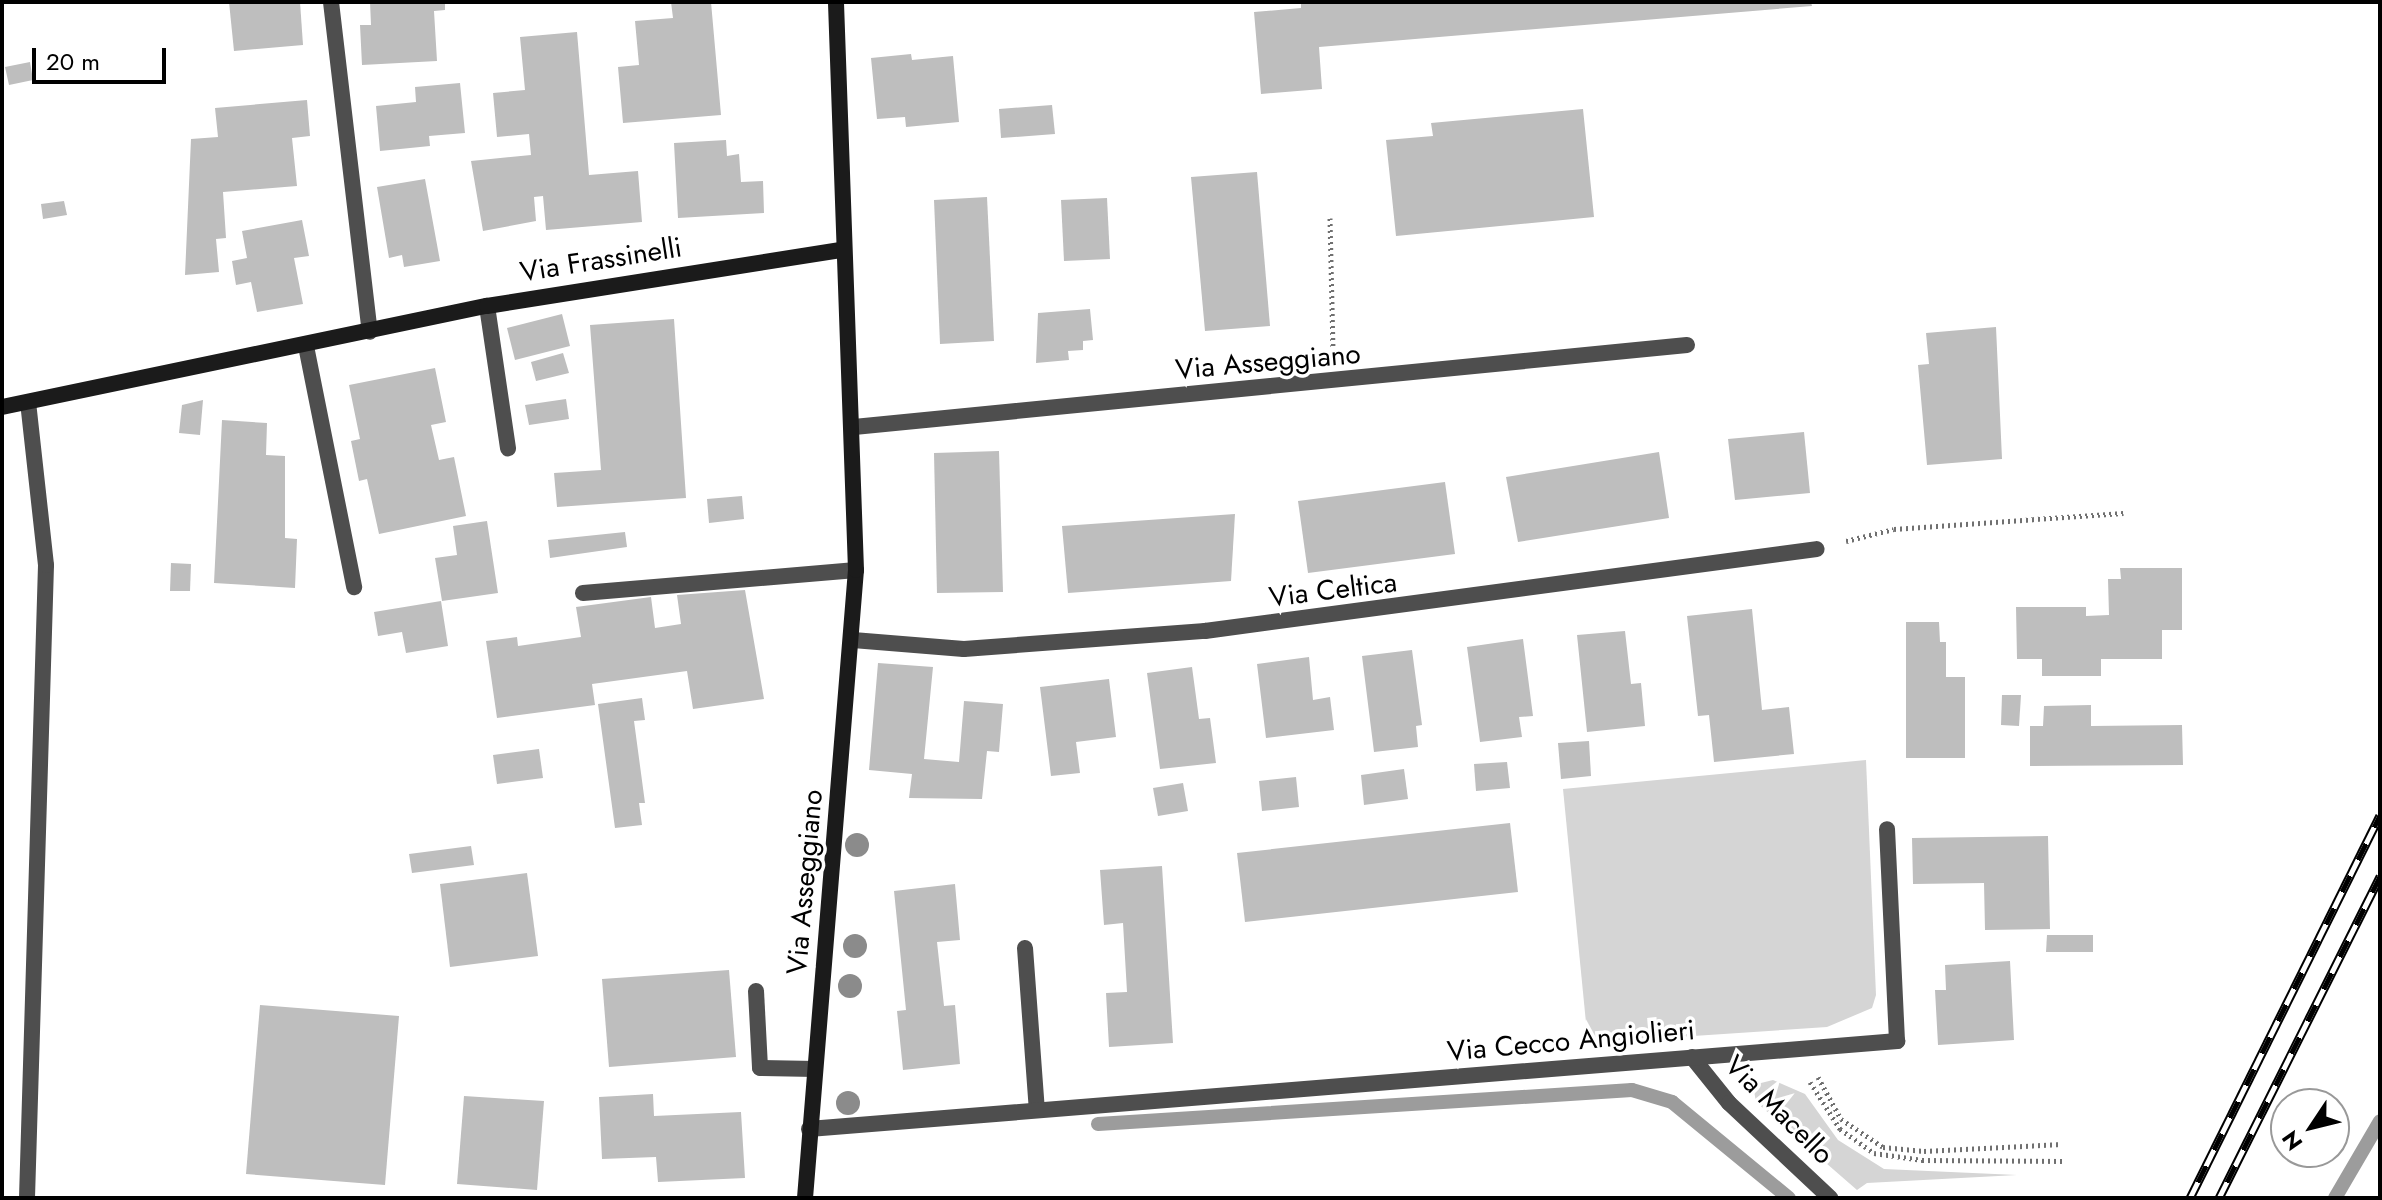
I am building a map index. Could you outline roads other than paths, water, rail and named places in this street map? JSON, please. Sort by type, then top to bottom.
[{"type":"street","points":[[331,2],[370,332]]},
{"type":"street","name":"Via Asseggiano","points":[[805,1198],[853,640],[856,570],[854,427],[841,250],[836,2]]},
{"type":"street","name":"Via Frassinelli","points":[[2,407],[487,306],[841,250]]},
{"type":"street","points":[[487,306],[508,448]]},
{"type":"street","name":"Via Asseggiano","points":[[854,427],[1333,383],[1687,345]]},
{"type":"street","points":[[306,346],[354,587]]},
{"type":"street","points":[[27,1198],[46,565],[28,403]]},
{"type":"street","name":"Via Celtica","points":[[853,640],[964,649],[1205,631],[1817,549]]},
{"type":"street","points":[[583,593],[856,570]]},
{"type":"street","name":"Via Cecco Angiolieri","points":[[809,1129],[1897,1041],[1887,829]]},
{"type":"street","points":[[1025,948],[1037,1110]]},
{"type":"street","points":[[756,991],[760,1068],[815,1069]]},
{"type":"street","name":"Via Macello","points":[[1692,1057],[1729,1103],[1830,1198]]},
{"type":"waterway","points":[[1098,1124],[1632,1090],[1672,1102],[1789,1198]]},
{"type":"waterway","points":[[2335,1198],[2380,1121]]},
{"type":"railway","points":[[2190,1198],[2380,816]]},
{"type":"railway","points":[[2219,1198],[2380,876]]}]
